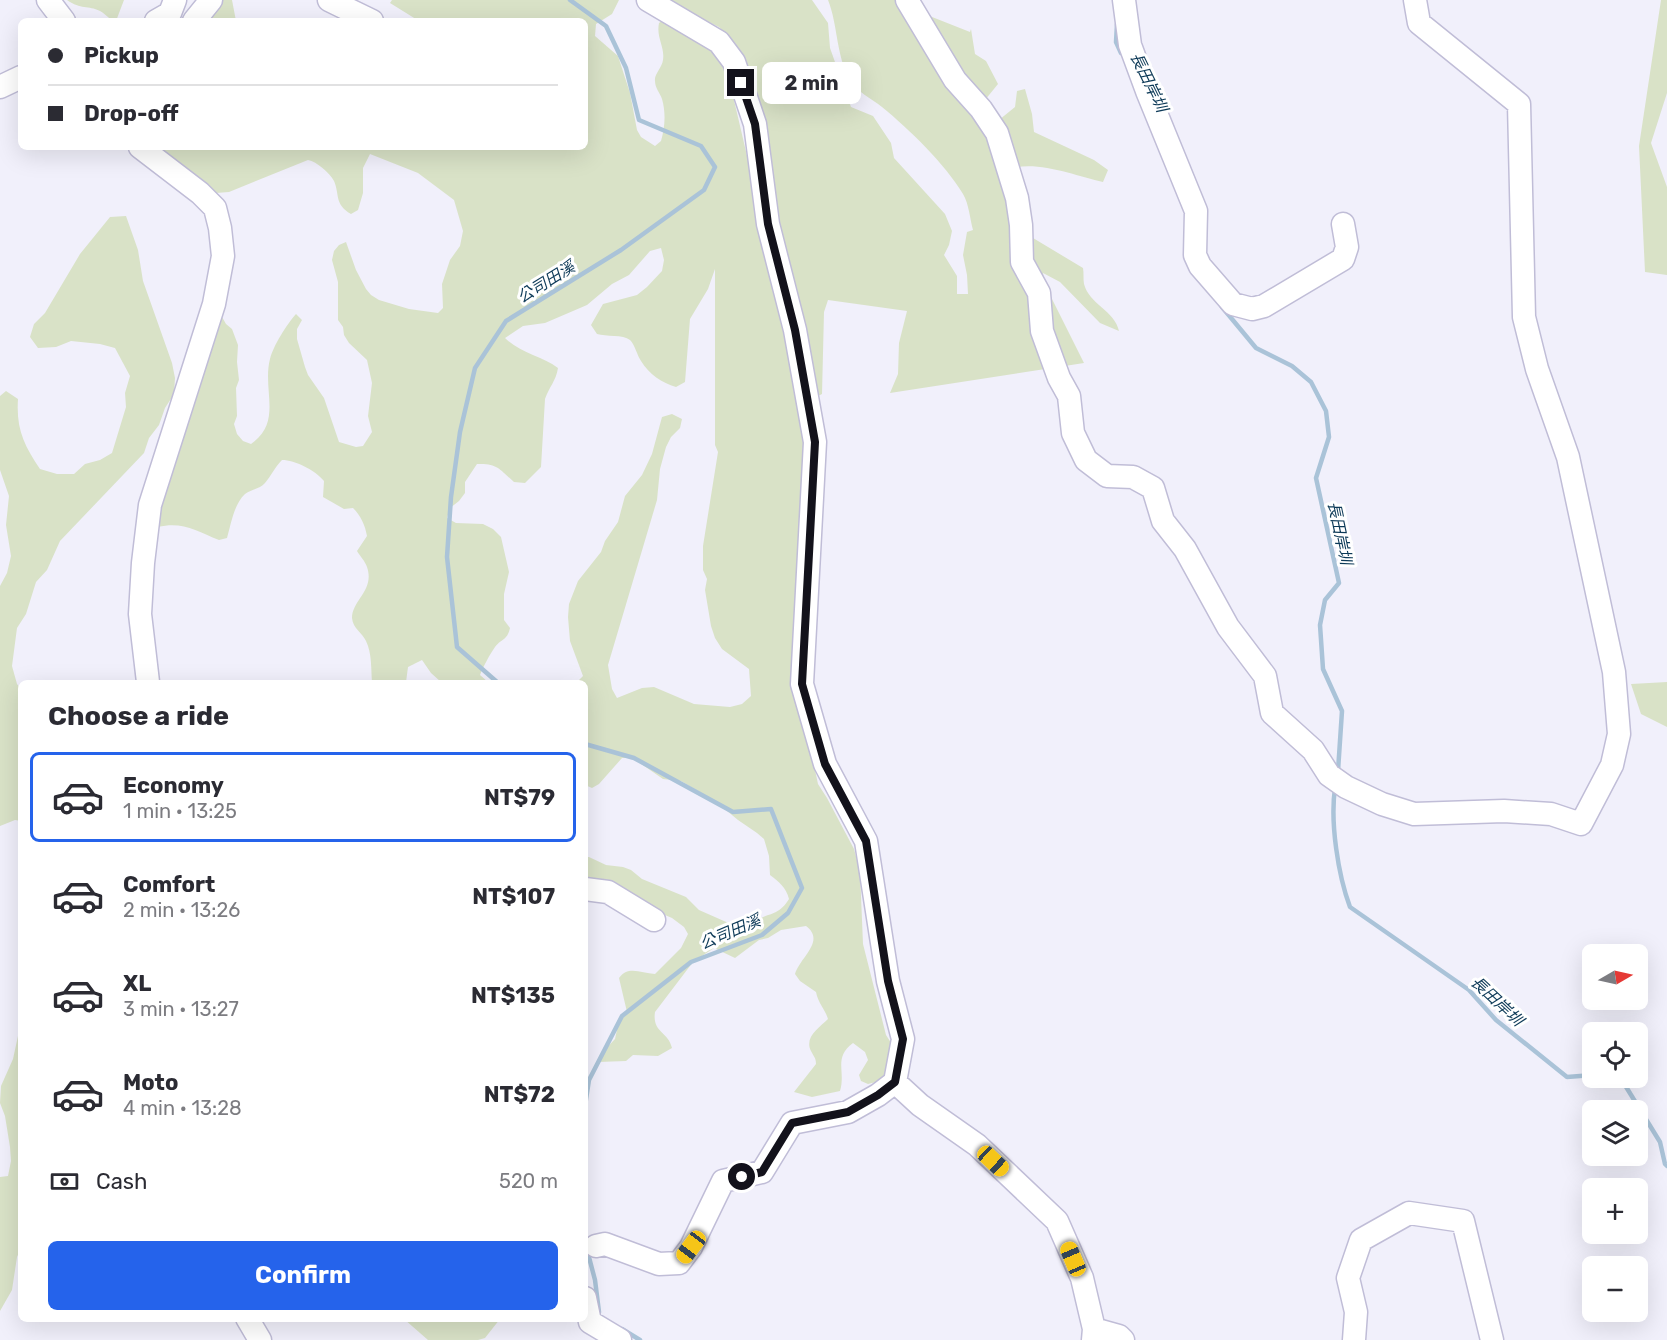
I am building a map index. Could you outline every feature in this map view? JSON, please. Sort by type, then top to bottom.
[{"type":"street","points":[[48,0],[62,18]]},
{"type":"street","points":[[161,18],[170,13],[176,0]]},
{"type":"street","points":[[197,18],[211,0]]},
{"type":"street","points":[[329,0],[366,18]]},
{"type":"street","points":[[596,1246],[605,1244],[659,1264],[679,1263],[691,1247],[723,1181],[762,1172],[792,1123],[848,1112],[878,1095],[895,1082],[903,1039],[888,981],[866,841],[825,764],[802,684],[815,442],[795,330],[768,224],[755,124],[734,62],[718,42],[648,0]]},
{"type":"street","points":[[907,0],[955,80],[981,109],[997,133],[1017,198],[1021,225],[1022,262],[1039,293],[1042,331],[1059,378],[1069,396],[1073,433],[1086,460],[1107,476],[1133,477],[1153,488],[1163,521],[1185,549],[1227,627],[1264,676],[1272,712],[1313,750],[1329,775],[1346,787],[1382,804],[1414,814],[1503,810],[1551,814],[1581,824],[1612,765],[1617,744],[1619,734],[1614,672],[1568,456],[1537,369],[1524,317],[1519,104],[1419,23],[1416,0]]},
{"type":"street","points":[[1124,0],[1130,45],[1196,211],[1195,255],[1200,266],[1233,304],[1252,309],[1264,306],[1343,259],[1347,247],[1343,224]]},
{"type":"street","points":[[0,87],[18,78]]},
{"type":"street","points":[[144,150],[200,193],[215,208],[223,256],[213,304],[150,506],[142,563],[140,614],[148,680]]},
{"type":"street","points":[[588,889],[608,892],[654,920]]},
{"type":"street","points":[[895,1082],[920,1105],[977,1145],[1057,1221],[1082,1278],[1093,1334],[1119,1336],[1123,1340]]},
{"type":"street","points":[[1354,1340],[1356,1312],[1348,1278],[1361,1240],[1409,1213],[1463,1221],[1492,1340]]},
{"type":"street","points":[[588,1312],[590,1322],[620,1340]]},
{"type":"street","points":[[249,1322],[260,1340]]},
{"type":"green space","points":[[67,0],[124,0],[117,18],[110,18],[100,11],[76,5]]},
{"type":"green space","points":[[219,0],[232,0],[235,18],[207,18]]},
{"type":"green space","points":[[392,0],[619,0],[612,14],[596,24],[595,36],[618,56],[630,93],[637,130],[641,137],[655,146],[661,141],[665,120],[662,99],[655,81],[663,60],[659,23],[667,17],[723,53],[808,428],[797,686],[818,784],[854,849],[860,872],[863,944],[886,1035],[895,1049],[884,1080],[868,1084],[861,1081],[859,1075],[868,1060],[865,1052],[853,1043],[843,1054],[840,1091],[812,1097],[794,1092],[816,1064],[809,1041],[813,1033],[828,1019],[816,992],[800,981],[795,974],[813,943],[811,932],[806,926],[781,930],[768,938],[759,940],[735,958],[714,948],[693,962],[655,1012],[656,1024],[672,1048],[658,1056],[633,1055],[626,1061],[598,1062],[600,1055],[615,1039],[618,1025],[627,1012],[619,978],[631,971],[655,974],[681,948],[688,934],[684,927],[672,918],[588,882],[588,857],[606,865],[631,870],[642,879],[686,897],[699,910],[733,925],[737,919],[754,922],[781,909],[789,899],[784,888],[770,875],[769,856],[764,839],[715,801],[681,781],[663,779],[637,761],[622,758],[599,784],[592,788],[588,786],[588,680],[579,680],[583,676],[570,641],[569,604],[578,581],[601,552],[605,541],[618,522],[625,496],[642,475],[652,454],[662,417],[672,414],[682,419],[680,428],[671,437],[666,447],[660,469],[657,500],[608,665],[612,689],[617,698],[642,688],[654,687],[694,704],[730,707],[742,704],[751,696],[749,669],[722,649],[715,638],[705,590],[707,579],[703,570],[703,546],[718,452],[715,445],[715,269],[708,289],[690,319],[685,382],[676,387],[661,380],[648,370],[630,340],[597,334],[591,325],[603,304],[637,295],[662,271],[664,260],[661,248],[650,251],[629,275],[612,284],[587,305],[545,323],[523,326],[505,338],[517,347],[558,368],[545,399],[541,467],[525,483],[514,482],[494,466],[477,464],[465,482],[465,493],[450,508],[447,518],[456,523],[483,524],[493,529],[501,537],[509,572],[504,594],[504,620],[510,628],[506,637],[493,650],[481,672],[480,675],[486,680],[439,680],[422,660],[408,667],[406,680],[372,680],[368,646],[352,618],[355,606],[368,582],[367,567],[357,551],[367,536],[365,528],[353,508],[344,509],[323,497],[324,481],[304,466],[282,460],[263,485],[245,494],[236,509],[227,538],[219,540],[182,526],[158,527],[155,500],[222,317],[232,329],[238,345],[239,380],[236,388],[237,416],[234,424],[237,434],[243,441],[251,444],[261,435],[266,426],[270,405],[268,371],[270,359],[281,335],[296,314],[302,320],[297,329],[297,339],[305,367],[324,398],[339,442],[356,447],[363,446],[372,432],[368,416],[372,383],[367,360],[349,343],[338,320],[338,282],[332,260],[334,251],[346,242],[366,289],[379,300],[409,309],[438,313],[443,308],[442,284],[450,260],[460,246],[463,231],[454,200],[418,173],[370,154],[363,168],[363,193],[358,210],[351,214],[342,207],[332,178],[311,161],[308,160],[229,192],[216,193],[162,150],[588,150],[588,18],[414,18],[390,3]]},
{"type":"green space","points":[[663,0],[812,0],[828,23],[830,48],[851,107],[873,116],[891,143],[894,158],[945,214],[952,231],[944,255],[957,276],[957,294],[968,294],[963,255],[967,232],[973,230],[965,198],[947,171],[915,136],[882,107],[864,95],[850,80],[842,61],[828,0],[912,0],[922,13],[970,32],[971,29],[975,54],[986,61],[998,84],[985,100],[999,120],[1015,107],[1017,91],[1025,89],[1034,132],[1094,160],[1108,170],[1103,182],[1034,166],[1013,168],[1028,235],[1083,268],[1087,291],[1113,318],[1119,331],[1100,323],[1060,282],[1043,273],[1045,285],[1084,363],[890,393],[898,374],[899,343],[907,311],[828,300],[824,312],[822,394],[814,398],[779,245],[754,105],[735,43],[719,27]]},
{"type":"green space","points":[[1661,0],[1667,0],[1667,93],[1651,143],[1667,187],[1667,275],[1645,272],[1639,146]]},
{"type":"green space","points":[[126,216],[138,250],[143,281],[172,363],[175,378],[174,394],[165,408],[159,425],[149,438],[144,453],[60,541],[47,570],[36,582],[26,614],[17,628],[12,666],[18,685],[18,820],[0,826],[0,586],[7,573],[11,556],[6,525],[9,496],[0,470],[0,396],[6,391],[18,399],[18,419],[22,436],[40,469],[57,474],[74,474],[85,464],[100,460],[112,453],[126,407],[125,393],[130,376],[115,348],[71,341],[56,347],[38,348],[30,337],[34,324],[45,313],[80,254],[110,217]]},
{"type":"green space","points":[[1667,682],[1667,727],[1641,714],[1631,684]]},
{"type":"green space","points":[[18,1036],[18,1255],[12,1290],[0,1311],[0,1177],[8,1176],[11,1161],[5,1116],[0,1103],[1,1086],[13,1059]]},
{"type":"green space","points":[[407,1322],[498,1322],[485,1338],[478,1340],[428,1340]]},
{"type":"waterway","name":"公司田溪","points":[[495,680],[457,647],[447,557],[451,497],[460,432],[475,368],[506,321],[621,250],[704,190],[715,167],[701,146],[639,120],[626,68],[606,26],[570,0]]},
{"type":"waterway","name":"長田岸圳","points":[[1117,24],[1116,42],[1121,53]]},
{"type":"waterway","name":"長田岸圳","points":[[1222,307],[1256,348],[1292,366],[1311,382],[1326,411],[1329,437],[1316,478],[1339,583],[1325,600],[1320,625],[1323,669],[1342,711],[1338,771]]},
{"type":"waterway","name":"公司田溪","points":[[588,745],[634,758],[733,812],[771,809],[802,888],[788,913],[762,935],[691,962],[622,1016],[589,1080],[588,1086]]},
{"type":"waterway","name":"長田岸圳","points":[[1335,788],[1336,848],[1350,907],[1469,990],[1496,1020],[1567,1077],[1582,1076]]},
{"type":"waterway","name":"長田岸圳","points":[[1627,1088],[1660,1142],[1667,1166]]},
{"type":"waterway","name":"公司田溪","points":[[588,1253],[595,1280],[599,1312]]},
{"type":"waterway","name":"公司田溪","points":[[622,1329],[640,1340]]},
{"type":"route","points":[[741,83],[755,124],[768,224],[795,330],[815,442],[802,684],[825,764],[866,841],[888,981],[903,1039],[895,1082],[878,1095],[848,1112],[792,1123],[762,1172],[742,1177]]}]
